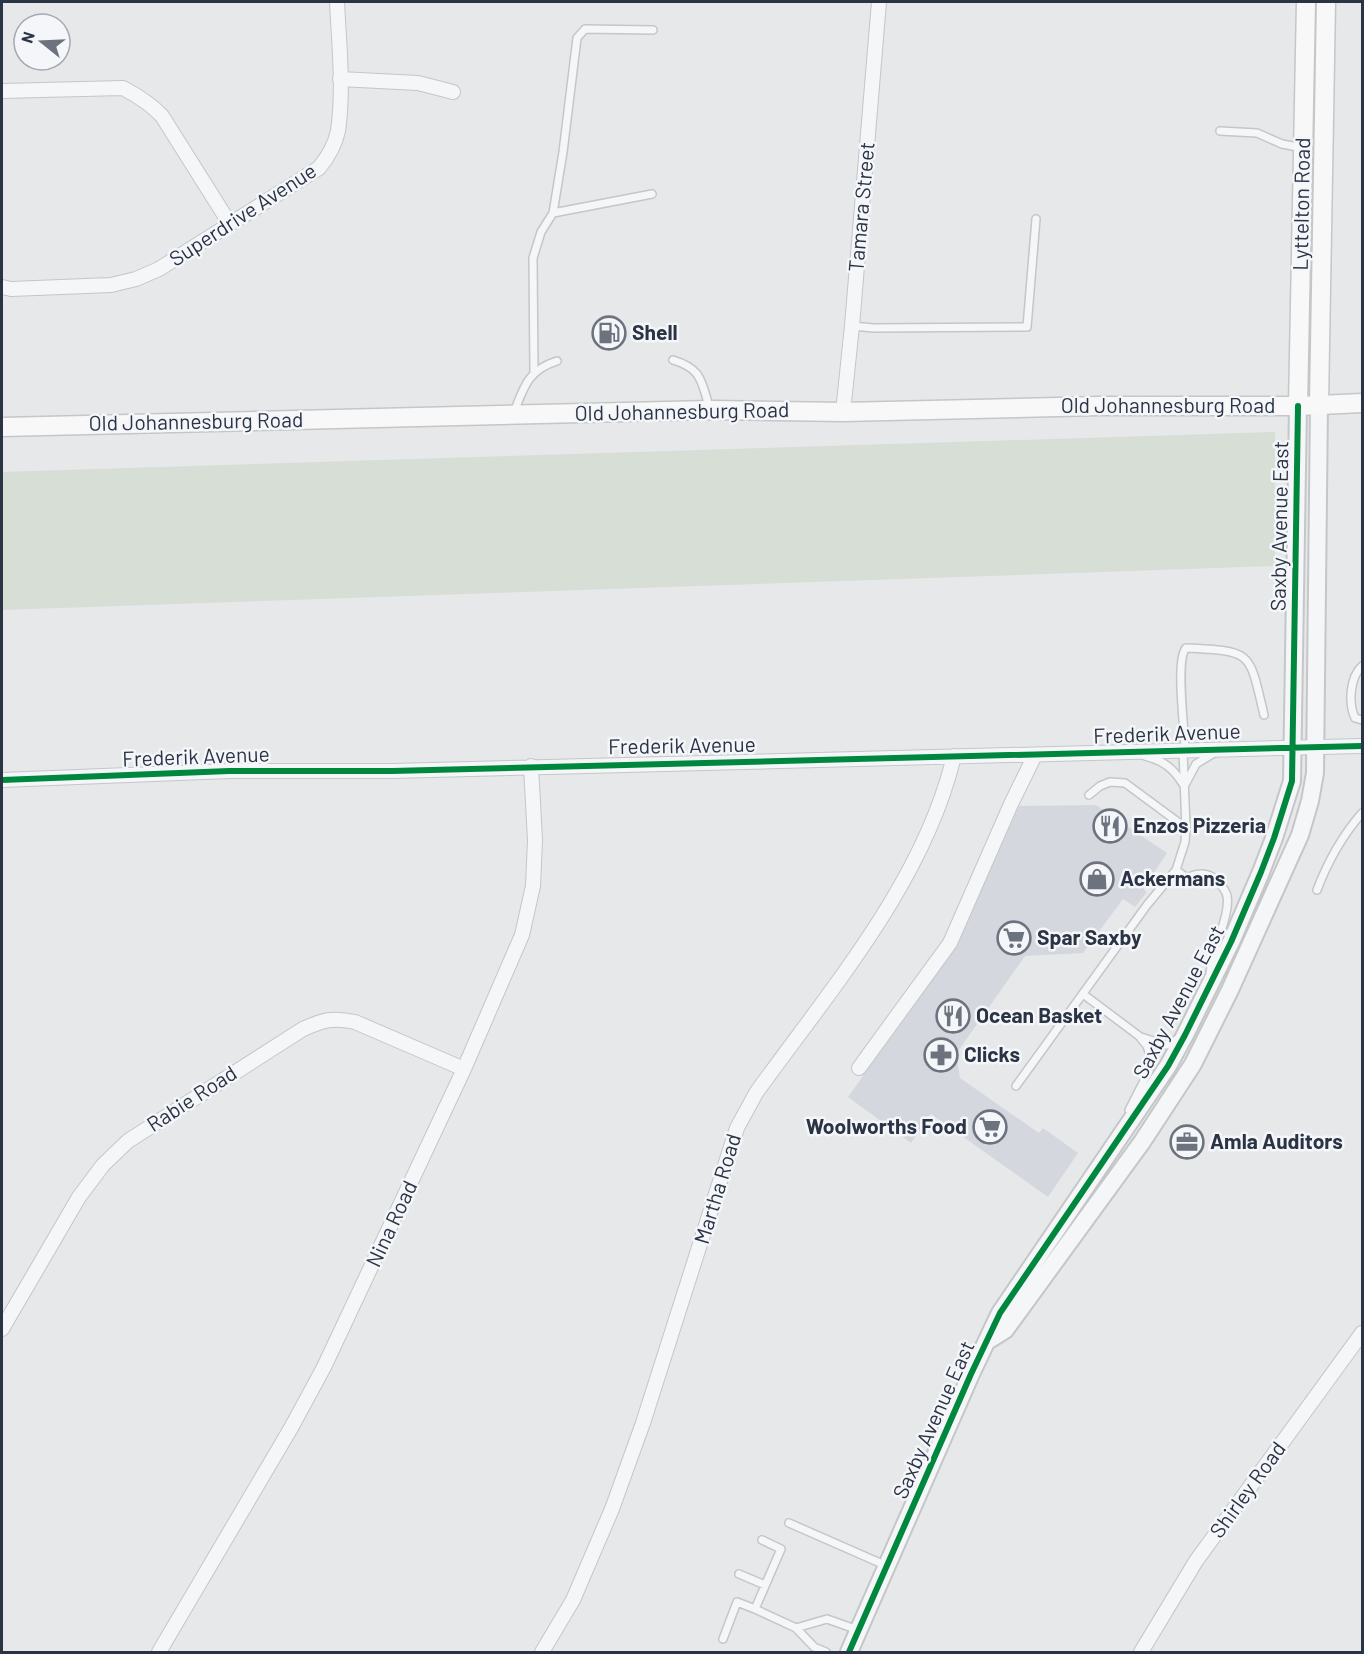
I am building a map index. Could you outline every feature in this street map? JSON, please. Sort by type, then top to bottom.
[{"type":"main road","name":"Lyttelton Road","points":[[1298,406],[1306,2]]},
{"type":"main road","name":"Lyttelton Road","points":[[1319,404],[1326,2]]},
{"type":"main road","name":"Old Johannesburg Road","points":[[2,427],[710,410],[843,412],[1099,406],[1298,406],[1362,403]]},
{"type":"street","name":"Superdrive Avenue","points":[[2,287],[11,290],[111,285],[136,279],[159,269],[319,168],[329,157],[338,132],[340,79],[337,2]]},
{"type":"street","name":"Tamara Street","points":[[843,412],[879,2]]},
{"type":"street","points":[[340,79],[418,83],[453,92]]},
{"type":"street","points":[[2,91],[123,88],[139,96],[151,104],[162,116],[230,224]]},
{"type":"street","name":"Saxby Avenue East","points":[[989,1340],[1005,1330],[1016,1316],[1142,1142],[1193,1064],[1230,990],[1300,835],[1315,773],[1319,404]]},
{"type":"street","name":"Saxby Avenue East","points":[[849,1653],[1000,1313],[1168,1066],[1231,942],[1274,838],[1292,781],[1298,406]]},
{"type":"street","name":"Frederik Avenue","points":[[2,780],[229,771],[392,771],[1362,746]]},
{"type":"street","points":[[860,1068],[950,943],[1035,755]]},
{"type":"street","name":"Martha Road","points":[[542,1653],[573,1600],[612,1509],[647,1412],[741,1120],[756,1093],[888,910],[932,820],[954,756]]},
{"type":"street","name":"Nina Road","points":[[159,1653],[291,1428],[324,1367],[464,1069],[522,935],[533,886],[535,840],[531,766]]},
{"type":"street","name":"Rabie Road","points":[[2,1329],[79,1197],[103,1165],[128,1141],[303,1029],[337,1018],[354,1022],[371,1027],[464,1069]]},
{"type":"street","name":"Shirley Road","points":[[1142,1653],[1180,1585],[1212,1538],[1362,1333]]},
{"type":"lane","points":[[534,373],[533,258],[541,232],[553,213],[577,38],[585,29],[653,30]]},
{"type":"lane","points":[[1220,131],[1257,133],[1282,144],[1303,148]]},
{"type":"lane","points":[[553,213],[652,194]]},
{"type":"lane","points":[[852,326],[874,328],[1027,327],[1036,219]]},
{"type":"lane","points":[[673,360],[688,365],[699,376],[710,410]]},
{"type":"lane","points":[[513,415],[527,381],[543,365],[557,361]]},
{"type":"lane","points":[[1016,1086],[1147,905],[1176,870],[1185,842],[1186,828],[1181,685],[1182,654],[1186,648],[1223,649],[1244,657],[1253,669],[1264,715]]},
{"type":"lane","points":[[1362,666],[1357,671],[1354,681],[1351,704],[1355,718],[1362,720]]},
{"type":"lane","points":[[1184,789],[1196,764],[1222,749]]},
{"type":"lane","points":[[1128,751],[1172,768],[1184,789]]},
{"type":"lane","points":[[1089,795],[1100,786],[1110,782],[1125,783],[1186,828]]},
{"type":"lane","points":[[1317,890],[1336,848],[1362,813]]},
{"type":"lane","points":[[1176,870],[1187,878],[1197,873],[1211,876],[1225,891],[1228,898],[1226,914],[1210,965],[1208,989]]},
{"type":"lane","points":[[1083,994],[1139,1036],[1148,1046],[1150,1065],[1097,1171]]},
{"type":"lane","points":[[1139,1036],[1166,1045],[1185,1035]]},
{"type":"lane","points":[[789,1523],[887,1566]]},
{"type":"lane","points":[[755,1610],[782,1549],[762,1540]]},
{"type":"lane","points":[[739,1574],[765,1585]]},
{"type":"lane","points":[[723,1638],[737,1602],[796,1628],[814,1647],[826,1653]]},
{"type":"lane","points":[[796,1628],[827,1619],[858,1630]]},
{"type":"shaded area","points":[[1275,432],[1275,566],[2,610],[2,472]]},
{"type":"shaded area","points":[[1096,805],[1167,853],[1143,889],[1147,892],[1135,907],[1123,899],[1083,953],[1025,956],[956,1054],[960,1078],[1039,1133],[1043,1128],[1078,1153],[1048,1197],[931,1114],[911,1143],[848,1097],[953,951],[1019,806]]},
{"type":"cycle path","points":[[849,1652],[1000,1313],[1168,1066],[1231,942],[1274,838],[1292,781],[1298,406]]},
{"type":"cycle path","points":[[2,780],[229,771],[392,771],[1362,746]]},
{"type":"place","name":"Shell","points":[[609,333]]},
{"type":"place","name":"Enzos Pizzeria","points":[[1110,826]]},
{"type":"place","name":"Ackermans","points":[[1097,879]]},
{"type":"place","name":"Spar Saxby","points":[[1014,938]]},
{"type":"place","name":"Ocean Basket","points":[[953,1016]]},
{"type":"place","name":"Clicks","points":[[941,1055]]},
{"type":"place","name":"Woolworths Food","points":[[990,1127]]},
{"type":"place","name":"Amla Auditors","points":[[1187,1142]]}]
